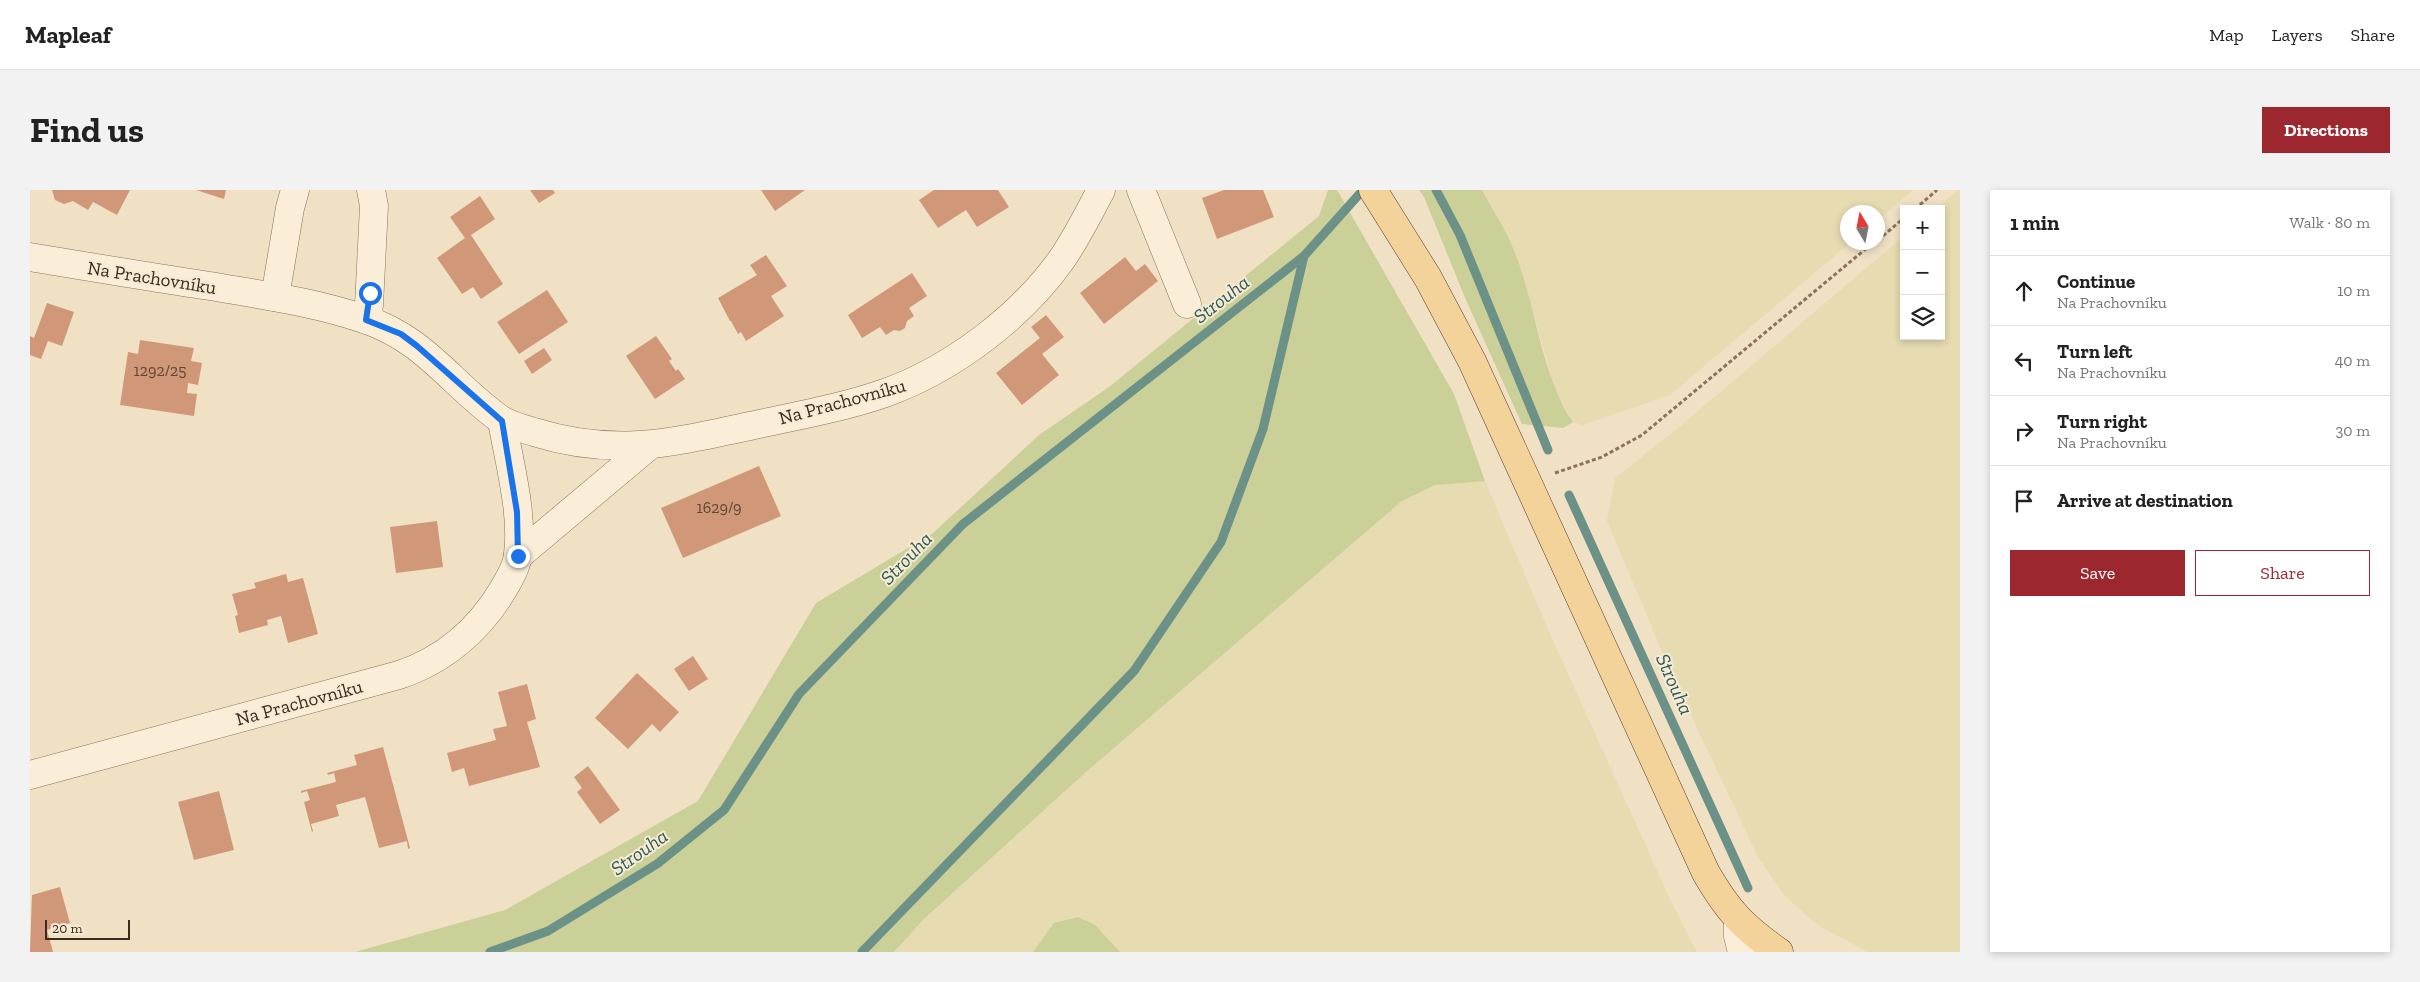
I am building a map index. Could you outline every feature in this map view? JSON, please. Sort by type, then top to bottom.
[{"type":"main road","points":[[1373,190],[1410,248],[1472,361],[1696,854],[1721,898],[1738,920],[1779,952]]},
{"type":"street","points":[[275,297],[290,208],[295,190]]},
{"type":"street","points":[[366,320],[370,305],[374,206],[371,190]]},
{"type":"street","name":"Na Prachovníku","points":[[30,257],[275,297],[327,308],[393,330],[417,346],[502,421],[535,433],[578,442],[613,447],[650,445],[680,441],[849,404],[913,382],[942,368],[995,328],[1043,281],[1066,252],[1101,190]]},
{"type":"street","points":[[1141,190],[1187,304]]},
{"type":"street","name":"Na Prachovníku","points":[[30,775],[399,675],[430,663],[458,643],[482,619],[500,595],[518,556],[517,512],[502,421]]},
{"type":"street","name":"Na Prachovníku","points":[[518,556],[650,445]]},
{"type":"street","points":[[1738,920],[1738,936],[1742,952]]},
{"type":"path","points":[[1919,205],[1937,190]]},
{"type":"path","points":[[1885,234],[1900,221]]},
{"type":"path","points":[[1528,483],[1602,457],[1635,440],[1864,250]]},
{"type":"shaded area","points":[[1482,190],[1913,190],[1885,214],[1885,205],[1840,205],[1840,250],[1842,250],[1670,395],[1583,425],[1573,422],[1553,385],[1513,248]]},
{"type":"shaded area","points":[[1960,190],[1960,952],[1868,952],[1816,924],[1784,895],[1757,855],[1672,675],[1607,521],[1615,478],[1679,427],[1900,239],[1900,340],[1945,340],[1945,205],[1941,205]]},
{"type":"shaded area","points":[[1464,481],[1485,481],[1551,636],[1669,897],[1697,952],[1120,952],[1095,925],[1054,923],[1033,952],[894,952],[924,919],[1086,772],[1402,501],[1435,485]]},
{"type":"green space","points":[[1328,190],[1337,190],[1454,394],[1485,481],[1435,485],[1402,501],[1086,772],[924,919],[894,952],[355,952],[505,910],[698,801],[816,603],[933,533],[1039,435],[1109,387],[1319,216]]},
{"type":"green space","points":[[1419,190],[1482,190],[1513,248],[1521,269],[1553,382],[1573,422],[1563,428],[1522,424],[1466,300],[1424,197]]},
{"type":"green space","points":[[1078,917],[1095,925],[1120,952],[1033,952],[1054,923]]},
{"type":"building","points":[[52,190],[130,190],[117,215],[93,202],[88,210],[73,201],[64,204],[55,200]]},
{"type":"building","points":[[196,190],[226,190],[224,199]]},
{"type":"building","points":[[530,190],[553,190],[555,193],[539,203]]},
{"type":"building","points":[[761,190],[805,190],[775,211]]},
{"type":"building","points":[[934,190],[998,190],[1009,207],[977,227],[966,210],[938,228],[919,200]]},
{"type":"building","points":[[1224,190],[1263,190],[1274,217],[1217,239],[1202,198]]},
{"type":"building","points":[[480,196],[495,219],[471,235],[503,284],[481,299],[473,287],[462,294],[437,258],[465,238],[450,217]]},
{"type":"building","points":[[766,255],[787,286],[771,296],[784,316],[746,341],[741,332],[738,334],[718,298],[757,275],[750,265]]},
{"type":"building","points":[[1125,257],[1136,271],[1145,264],[1158,281],[1104,324],[1080,293]]},
{"type":"building","points":[[912,273],[927,296],[909,308],[914,316],[907,321],[905,328],[900,331],[894,330],[886,335],[880,327],[862,338],[848,315]]},
{"type":"building","points":[[547,290],[568,322],[519,354],[497,322]]},
{"type":"building","points":[[47,303],[74,312],[62,346],[48,341],[41,359],[30,355],[30,336],[34,338]]},
{"type":"building","points":[[1046,315],[1064,337],[1042,354],[1059,375],[1022,405],[996,373],[1040,338],[1031,327]]},
{"type":"building","points":[[656,336],[672,359],[669,361],[685,379],[655,399],[626,356]]},
{"type":"building","points":[[140,340],[194,348],[191,361],[202,363],[198,385],[188,383],[187,393],[197,394],[194,416],[120,405],[128,352],[138,354]]},
{"type":"building","points":[[544,348],[552,360],[532,374],[524,361]]},
{"type":"building","points":[[759,466],[781,516],[683,558],[661,508]]},
{"type":"building","points":[[437,521],[443,567],[396,573],[390,527]]},
{"type":"building","points":[[286,574],[288,582],[303,578],[318,634],[288,643],[281,616],[267,620],[268,625],[239,633],[235,616],[238,615],[232,594],[256,588],[254,583]]},
{"type":"building","points":[[693,656],[708,679],[689,691],[674,669]]},
{"type":"building","points":[[637,673],[679,712],[660,732],[652,724],[628,749],[595,718]]},
{"type":"building","points":[[527,684],[536,719],[527,722],[540,767],[469,786],[464,768],[452,772],[447,753],[496,740],[493,729],[507,726],[498,692]]},
{"type":"building","points":[[383,747],[410,848],[408,849],[407,841],[379,848],[365,797],[336,805],[339,816],[311,824],[312,832],[304,802],[310,800],[307,791],[301,793],[301,791],[336,782],[334,773],[328,775],[327,773],[357,765],[354,755]]},
{"type":"building","points":[[588,766],[620,810],[600,824],[577,792],[582,788],[574,777]]},
{"type":"building","points":[[219,791],[234,850],[194,860],[178,802]]},
{"type":"building","points":[[60,887],[70,923],[47,930],[53,952],[30,952],[32,895]]},
{"type":"waterway","name":"Strouha","points":[[490,952],[548,931],[657,864],[724,810],[799,694],[963,524],[1304,256],[1363,190]]},
{"type":"waterway","name":"Strouha","points":[[1436,190],[1460,235],[1548,450]]},
{"type":"waterway","points":[[862,952],[1134,671],[1221,542],[1263,429],[1304,256]]},
{"type":"waterway","name":"Strouha","points":[[1569,495],[1748,888]]},
{"type":"route","points":[[370,293],[370,305],[366,320],[401,334],[502,421],[517,512],[518,556]]}]
